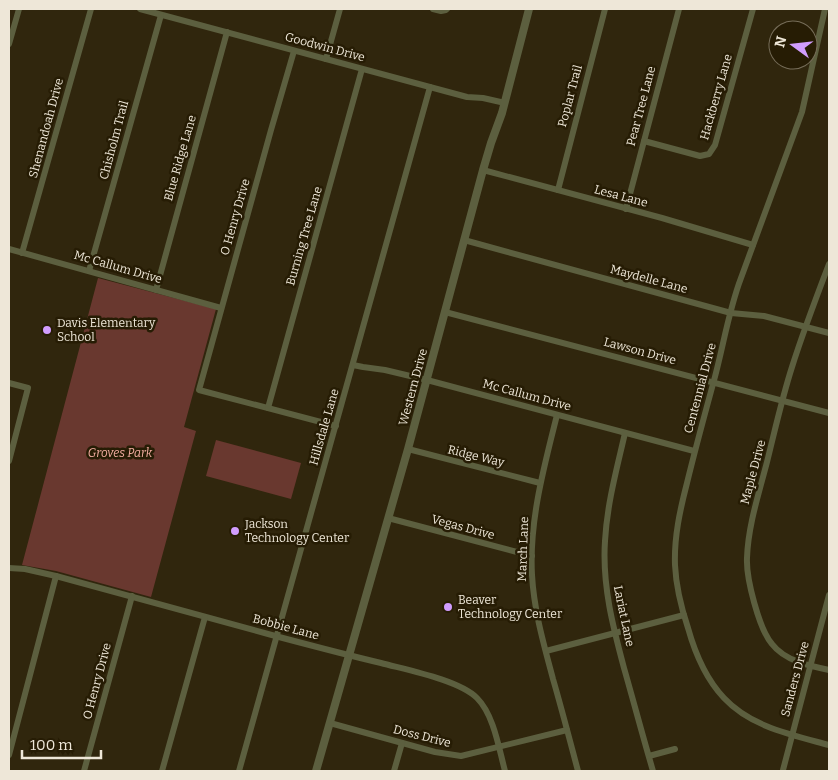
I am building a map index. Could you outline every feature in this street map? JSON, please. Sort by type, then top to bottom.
[{"type":"street","points":[[9,44],[19,9]]},
{"type":"street","name":"Shenandoah Drive","points":[[22,253],[91,9]]},
{"type":"street","name":"Goodwin Drive","points":[[140,9],[430,88],[504,103]]},
{"type":"street","points":[[326,60],[340,9]]},
{"type":"street","points":[[433,9],[441,11],[447,9]]},
{"type":"street","name":"Western Drive","points":[[316,771],[408,450],[490,143],[502,113],[529,9]]},
{"type":"street","name":"Poplar Trail","points":[[558,190],[605,9]]},
{"type":"street","name":"Pear Tree Lane","points":[[626,208],[679,9]]},
{"type":"street","name":"Hackberry Lane","points":[[644,141],[700,156],[709,154],[715,145],[753,9]]},
{"type":"street","name":"Centennial Drive","points":[[824,9],[802,112],[738,285],[714,382],[694,451],[677,524],[675,565],[677,586],[693,647],[703,669],[724,698],[738,710],[767,727],[829,745]]},
{"type":"street","name":"Chisholm Trail","points":[[89,271],[160,14]]},
{"type":"street","name":"Blue Ridge Lane","points":[[156,290],[227,32]]},
{"type":"street","name":"O Henry Drive","points":[[268,408],[199,390],[294,51]]},
{"type":"street","name":"Burning Tree Lane","points":[[268,408],[362,69]]},
{"type":"street","name":"Hillsdale Lane","points":[[239,771],[430,88]]},
{"type":"street","name":"Lesa Lane","points":[[483,170],[626,208],[753,245]]},
{"type":"street","name":"Maydelle Lane","points":[[464,240],[731,313],[764,316],[829,333]]},
{"type":"street","name":"Mc Callum Drive","points":[[9,249],[221,308]]},
{"type":"street","name":"Maple Drive","points":[[829,264],[792,366],[754,512],[746,560],[759,620],[771,644],[795,661],[829,670]]},
{"type":"street","name":"Lawson Drive","points":[[445,312],[829,413]]},
{"type":"street","name":"Mc Callum Drive","points":[[353,365],[427,380],[694,451]]},
{"type":"street","points":[[9,383],[28,388],[9,461]]},
{"type":"street","points":[[268,408],[336,426]]},
{"type":"street","name":"March Lane","points":[[557,414],[540,483],[532,556],[535,603],[578,771]]},
{"type":"street","name":"Lariat Lane","points":[[625,432],[608,506],[604,542],[605,581],[615,633],[653,771]]},
{"type":"street","name":"Ridge Way","points":[[408,450],[540,483]]},
{"type":"street","name":"Vegas Drive","points":[[388,518],[532,556]]},
{"type":"street","name":"Bobbie Lane","points":[[9,568],[25,569],[56,576],[456,685],[477,698],[485,709],[492,724],[505,771]]},
{"type":"street","points":[[9,755],[56,576]]},
{"type":"street","name":"Sanders Drive","points":[[783,770],[829,595]]},
{"type":"street","name":"O Henry Drive","points":[[84,771],[132,596]]},
{"type":"street","points":[[546,651],[684,615]]},
{"type":"street","points":[[162,771],[205,617]]},
{"type":"street","name":"Doss Drive","points":[[330,723],[435,752],[461,756],[567,730]]},
{"type":"street","points":[[394,771],[402,743]]},
{"type":"street","points":[[649,756],[675,748]]},
{"type":"green space","name":"Groves Park","points":[[98,278],[216,309],[184,427],[196,431],[151,597],[56,571],[22,565]]},
{"type":"green space","points":[[216,440],[301,463],[291,499],[206,476]]},
{"type":"place","name":"Davis Elementary School","points":[[47,330]]},
{"type":"place","name":"Jackson Technology Center","points":[[235,531]]},
{"type":"place","name":"Beaver Technology Center","points":[[448,607]]}]
